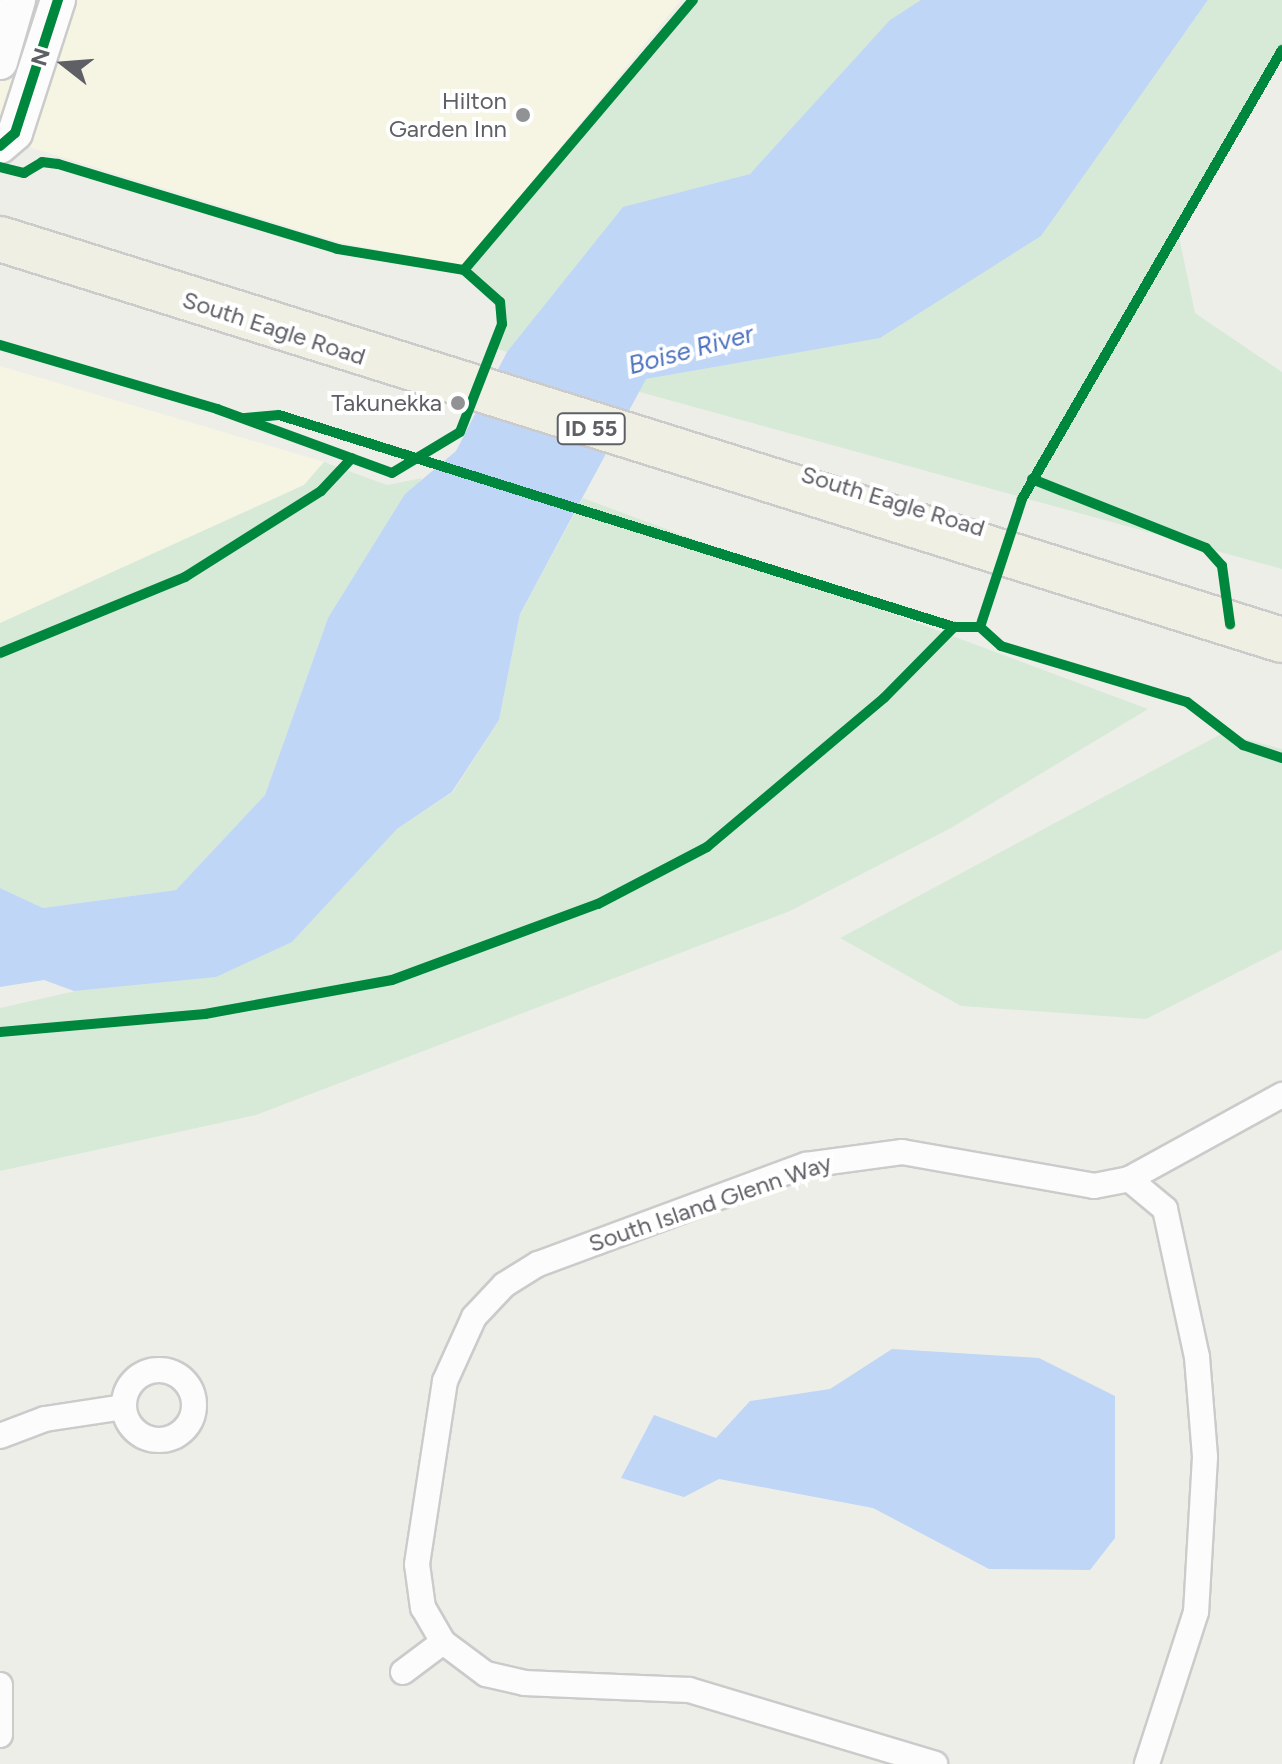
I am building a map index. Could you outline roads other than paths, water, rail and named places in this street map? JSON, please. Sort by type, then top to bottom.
[{"type":"highway","name":"South Eagle Road","points":[[0,239],[460,389],[1282,640]]},
{"type":"street","points":[[0,62],[18,0]]},
{"type":"street","points":[[0,146],[15,133],[58,0]]},
{"type":"street","name":"South Island Glenn Way","points":[[443,1642],[423,1608],[417,1564],[445,1381],[474,1317],[504,1285],[538,1264],[840,1157],[902,1152],[965,1159],[1061,1186],[1129,1179],[1282,1095]]},
{"type":"street","points":[[1129,1179],[1165,1209],[1169,1221],[1197,1357],[1205,1457],[1196,1612],[1147,1764]]},
{"type":"street","points":[[0,1436],[45,1419],[123,1407]]},
{"type":"street","points":[[403,1672],[443,1642],[486,1674],[524,1683],[689,1690],[935,1764]]},
{"type":"street","points":[[0,1685],[0,1735]]},
{"type":"water","name":"Boise River","points":[[921,0],[1208,0],[1041,236],[880,338],[646,379],[520,614],[499,720],[452,792],[397,829],[292,942],[216,977],[74,991],[44,980],[0,987],[0,888],[43,908],[176,890],[265,795],[328,618],[405,494],[456,451],[507,352],[623,207],[750,174],[890,20]]},
{"type":"water","points":[[892,1349],[1039,1358],[1115,1396],[1115,1538],[1090,1570],[989,1569],[873,1508],[719,1479],[684,1497],[621,1478],[654,1415],[716,1438],[750,1401],[830,1389]]},
{"type":"place","name":"Hilton Garden Inn","points":[[523,115]]},
{"type":"place","name":"Takunekka","points":[[458,403]]}]
